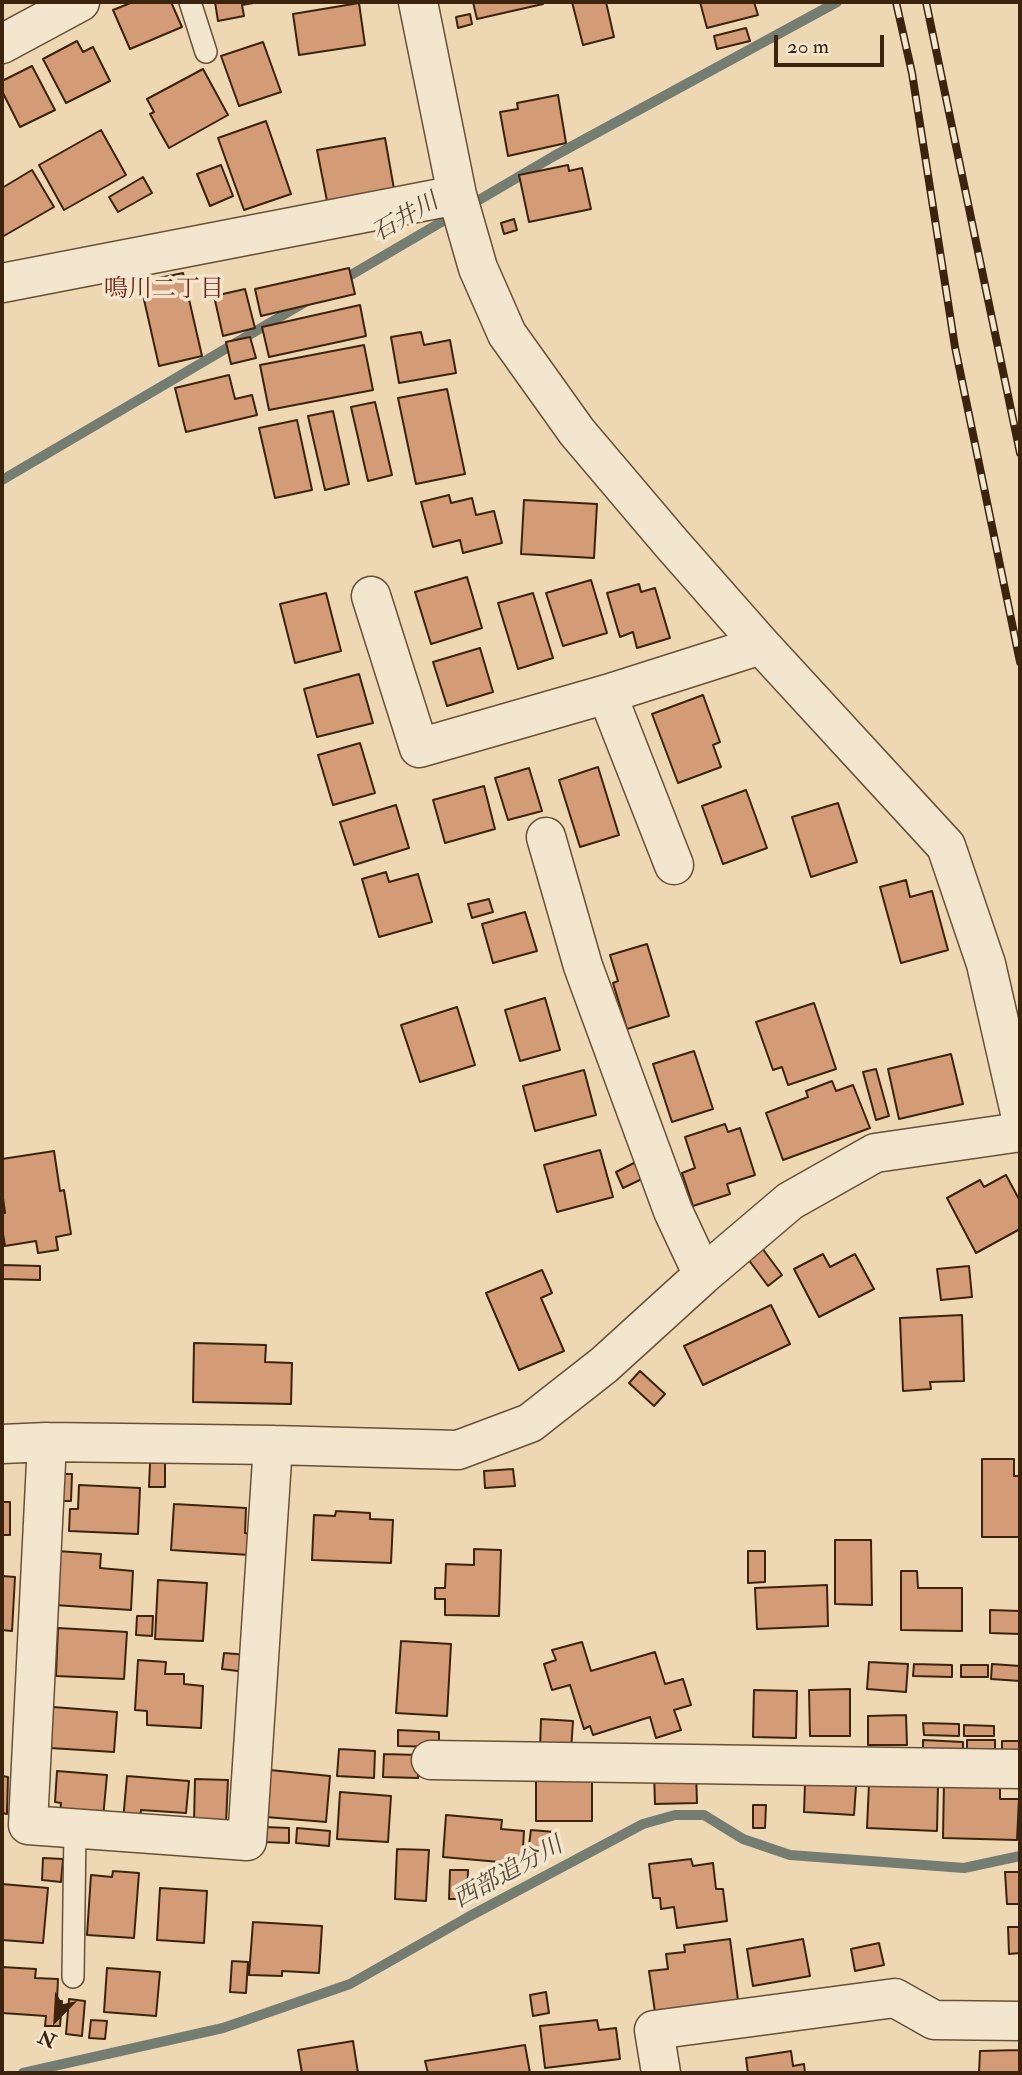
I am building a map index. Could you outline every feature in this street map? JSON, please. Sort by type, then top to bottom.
[{"type":"street","points":[[2,44],[80,2]]},
{"type":"street","points":[[418,2],[457,195],[478,268],[507,334],[577,432],[761,645],[946,846],[986,964],[1020,1112]]},
{"type":"street","points":[[2,283],[457,195]]},
{"type":"street","points":[[371,596],[419,748],[607,694],[761,645]]},
{"type":"street","points":[[607,694],[674,865]]},
{"type":"street","points":[[546,837],[583,966],[673,1211],[702,1275]]},
{"type":"street","points":[[2,1444],[47,1442],[458,1450],[530,1423],[604,1365],[702,1275],[790,1200],[875,1153],[1020,1132]]},
{"type":"street","points":[[47,1442],[28,1825],[247,1841],[273,1445]]},
{"type":"street","points":[[431,1760],[1020,1769]]},
{"type":"street","points":[[661,2073],[654,2030],[895,1997],[934,2020],[1020,2021]]},
{"type":"lane","points":[[190,2],[206,52]]},
{"type":"lane","points":[[73,1977],[75,1829]]},
{"type":"building","points":[[133,2],[171,2],[182,27],[130,49],[113,10]]},
{"type":"building","points":[[215,2],[259,2],[242,5],[244,16],[218,21]]},
{"type":"building","points":[[473,2],[542,2],[543,4],[477,19]]},
{"type":"building","points":[[572,2],[606,2],[614,37],[583,45]]},
{"type":"building","points":[[700,2],[754,2],[758,15],[707,28]]},
{"type":"building","points":[[359,3],[365,45],[299,55],[293,14]]},
{"type":"building","points":[[470,14],[472,24],[458,28],[456,17]]},
{"type":"building","points":[[746,28],[750,41],[717,49],[714,36]]},
{"type":"building","points":[[77,41],[83,52],[93,47],[110,81],[66,103],[43,59]]},
{"type":"building","points":[[263,42],[281,92],[239,106],[221,56]]},
{"type":"building","points":[[32,66],[55,110],[20,127],[2,91],[2,81]]},
{"type":"building","points":[[203,69],[228,115],[169,148],[150,114],[154,112],[147,99]]},
{"type":"building","points":[[558,95],[566,143],[508,156],[500,112],[518,109],[517,103]]},
{"type":"building","points":[[266,121],[291,194],[244,210],[218,138]]},
{"type":"building","points":[[101,130],[126,175],[64,210],[39,165]]},
{"type":"building","points":[[385,138],[394,189],[327,201],[317,150]]},
{"type":"building","points":[[221,165],[233,196],[210,206],[197,174]]},
{"type":"building","points":[[568,165],[569,171],[582,168],[591,209],[529,222],[519,175]]},
{"type":"building","points":[[32,170],[54,207],[2,237],[2,188]]},
{"type":"building","points":[[143,177],[152,193],[118,212],[109,197]]},
{"type":"building","points":[[514,219],[517,230],[504,234],[501,223]]},
{"type":"building","points":[[349,268],[355,294],[261,316],[255,289]]},
{"type":"building","points":[[183,273],[202,356],[159,366],[140,282]]},
{"type":"building","points":[[245,289],[255,328],[223,336],[214,296]]},
{"type":"building","points":[[360,305],[366,336],[269,357],[262,327]]},
{"type":"building","points":[[421,332],[424,345],[450,340],[456,373],[399,383],[391,337]]},
{"type":"building","points":[[250,337],[256,358],[231,364],[226,342]]},
{"type":"building","points":[[364,345],[373,390],[269,410],[260,365]]},
{"type":"building","points":[[229,375],[235,399],[252,395],[257,415],[186,432],[175,388]]},
{"type":"building","points":[[447,389],[465,474],[416,484],[398,398]]},
{"type":"building","points":[[375,402],[392,475],[368,481],[351,407]]},
{"type":"building","points":[[333,411],[349,484],[325,490],[308,416]]},
{"type":"building","points":[[297,420],[312,490],[275,498],[259,428]]},
{"type":"building","points":[[449,495],[451,503],[472,498],[476,515],[494,511],[502,543],[463,553],[460,540],[433,547],[421,502]]},
{"type":"building","points":[[524,500],[597,504],[594,558],[521,554]]},
{"type":"building","points":[[467,577],[482,628],[431,644],[415,592]]},
{"type":"building","points":[[591,580],[607,633],[563,646],[546,593]]},
{"type":"building","points":[[639,584],[641,592],[655,588],[670,638],[637,648],[633,632],[620,637],[607,593]]},
{"type":"building","points":[[326,593],[341,651],[295,663],[280,604]]},
{"type":"building","points":[[533,593],[553,658],[518,669],[498,603]]},
{"type":"building","points":[[480,648],[493,692],[447,706],[433,662]]},
{"type":"building","points":[[359,674],[373,723],[317,737],[304,689]]},
{"type":"building","points":[[703,695],[720,742],[713,745],[721,767],[678,783],[652,714]]},
{"type":"building","points":[[360,743],[375,793],[333,805],[318,755]]},
{"type":"building","points":[[598,767],[619,835],[580,847],[559,780]]},
{"type":"building","points":[[529,768],[542,811],[508,820],[495,778]]},
{"type":"building","points":[[484,786],[495,829],[445,843],[433,800]]},
{"type":"building","points":[[746,790],[767,848],[723,864],[702,806]]},
{"type":"building","points":[[838,803],[857,862],[811,877],[792,817]]},
{"type":"building","points":[[396,805],[409,848],[354,865],[340,822]]},
{"type":"building","points":[[386,872],[389,882],[418,874],[432,922],[379,937],[362,879]]},
{"type":"building","points":[[906,880],[910,897],[932,891],[948,950],[901,963],[880,887]]},
{"type":"building","points":[[489,899],[493,912],[472,918],[468,904]]},
{"type":"building","points":[[525,912],[537,951],[493,963],[482,924]]},
{"type":"building","points":[[647,944],[669,1016],[627,1029],[613,983],[618,981],[610,955]]},
{"type":"building","points":[[545,998],[560,1050],[520,1061],[505,1010]]},
{"type":"building","points":[[814,1003],[836,1069],[788,1085],[782,1067],[773,1070],[756,1022]]},
{"type":"building","points":[[457,1007],[475,1065],[420,1082],[401,1025]]},
{"type":"building","points":[[694,1051],[713,1109],[672,1122],[653,1064]]},
{"type":"building","points":[[951,1054],[963,1104],[899,1119],[888,1069]]},
{"type":"building","points":[[876,1069],[889,1116],[876,1120],[863,1072]]},
{"type":"building","points":[[584,1070],[596,1115],[535,1131],[523,1086]]},
{"type":"building","points":[[832,1081],[836,1091],[853,1085],[870,1128],[783,1160],[766,1113],[808,1097],[806,1091]]},
{"type":"building","points":[[725,1124],[728,1132],[740,1128],[755,1175],[727,1184],[730,1194],[693,1206],[682,1173],[695,1168],[685,1137]]},
{"type":"building","points":[[600,1150],[613,1197],[557,1212],[544,1165]]},
{"type":"building","points":[[54,1151],[60,1191],[64,1190],[71,1234],[56,1237],[58,1250],[38,1253],[36,1241],[5,1246],[2,1228],[2,1213],[5,1213],[2,1159]]},
{"type":"building","points":[[636,1162],[644,1178],[623,1188],[616,1172]]},
{"type":"building","points":[[1006,1175],[1020,1201],[1020,1229],[976,1253],[947,1198],[980,1180],[984,1187]]},
{"type":"building","points":[[762,1248],[782,1275],[768,1286],[748,1259]]},
{"type":"building","points":[[823,1254],[830,1267],[855,1254],[874,1289],[819,1317],[794,1269]]},
{"type":"building","points":[[3,1265],[40,1266],[40,1280],[3,1279]]},
{"type":"building","points":[[969,1266],[972,1297],[941,1300],[937,1269]]},
{"type":"building","points":[[542,1270],[552,1293],[541,1298],[564,1351],[519,1370],[486,1293]]},
{"type":"building","points":[[771,1305],[790,1344],[703,1385],[684,1346]]},
{"type":"building","points":[[962,1315],[964,1381],[930,1382],[931,1389],[903,1391],[900,1318]]},
{"type":"building","points":[[194,1343],[266,1345],[265,1362],[292,1363],[291,1404],[193,1402]]},
{"type":"building","points":[[640,1371],[665,1394],[654,1406],[629,1383]]},
{"type":"building","points":[[982,1459],[1014,1459],[1014,1476],[1020,1476],[1020,1537],[982,1537]]},
{"type":"building","points":[[150,1463],[165,1463],[165,1487],[149,1487]]},
{"type":"building","points":[[513,1469],[515,1486],[485,1488],[484,1471]]},
{"type":"building","points":[[58,1474],[72,1474],[71,1501],[57,1501]]},
{"type":"building","points":[[79,1485],[140,1488],[138,1534],[69,1531],[70,1509],[78,1509]]},
{"type":"building","points":[[2,1502],[10,1502],[10,1535],[2,1535]]},
{"type":"building","points":[[174,1504],[246,1508],[245,1533],[251,1534],[250,1555],[171,1550]]},
{"type":"building","points":[[336,1511],[370,1513],[370,1519],[393,1520],[391,1563],[312,1560],[314,1515],[335,1516]]},
{"type":"building","points":[[835,1540],[871,1540],[872,1605],[835,1604]]},
{"type":"building","points":[[474,1549],[501,1550],[499,1616],[445,1615],[445,1599],[435,1599],[435,1588],[445,1588],[446,1564],[474,1565]]},
{"type":"building","points":[[57,1551],[101,1554],[100,1568],[133,1571],[131,1610],[54,1605]]},
{"type":"building","points":[[748,1551],[765,1551],[765,1582],[748,1583]]},
{"type":"building","points":[[901,1571],[917,1571],[918,1588],[962,1588],[962,1631],[901,1630]]},
{"type":"building","points":[[2,1576],[15,1577],[12,1631],[2,1630]]},
{"type":"building","points":[[158,1580],[207,1583],[203,1641],[155,1639]]},
{"type":"building","points":[[827,1585],[828,1626],[757,1629],[755,1588]]},
{"type":"building","points":[[990,1610],[1020,1611],[1020,1634],[990,1633]]},
{"type":"building","points":[[137,1616],[153,1616],[152,1636],[136,1635]]},
{"type":"building","points":[[58,1628],[127,1632],[124,1679],[56,1676]]},
{"type":"building","points":[[401,1641],[451,1644],[447,1716],[396,1713]]},
{"type":"building","points":[[582,1642],[591,1671],[655,1652],[665,1684],[683,1679],[691,1705],[674,1710],[681,1730],[656,1738],[650,1717],[593,1735],[590,1726],[584,1729],[570,1685],[552,1690],[544,1664],[556,1660],[552,1650]]},
{"type":"building","points":[[224,1653],[248,1655],[246,1672],[222,1669]]},
{"type":"building","points":[[138,1660],[166,1662],[165,1674],[184,1674],[184,1684],[203,1686],[201,1728],[147,1725],[147,1711],[135,1710]]},
{"type":"building","points":[[869,1662],[908,1664],[906,1692],[867,1689]]},
{"type":"building","points":[[914,1664],[952,1665],[952,1677],[913,1676]]},
{"type":"building","points":[[992,1664],[1020,1666],[1020,1681],[991,1679]]},
{"type":"building","points":[[961,1665],[988,1665],[988,1677],[961,1677]]},
{"type":"building","points":[[850,1689],[850,1736],[810,1736],[809,1690]]},
{"type":"building","points":[[754,1690],[797,1691],[796,1738],[753,1737]]},
{"type":"building","points":[[53,1707],[117,1712],[114,1752],[50,1748]]},
{"type":"building","points":[[906,1715],[907,1745],[868,1745],[868,1716]]},
{"type":"building","points":[[541,1719],[573,1721],[571,1751],[540,1750]]},
{"type":"building","points":[[923,1723],[959,1724],[959,1736],[924,1735]]},
{"type":"building","points":[[964,1725],[994,1726],[994,1736],[964,1736]]},
{"type":"building","points":[[398,1730],[439,1732],[439,1747],[398,1746]]},
{"type":"building","points":[[923,1740],[963,1742],[963,1755],[923,1754]]},
{"type":"building","points":[[967,1740],[995,1740],[995,1754],[967,1754]]},
{"type":"building","points":[[1002,1741],[1020,1741],[1020,1754],[1002,1754]]},
{"type":"building","points":[[339,1749],[375,1751],[374,1778],[337,1776]]},
{"type":"building","points":[[384,1754],[419,1755],[418,1778],[383,1777]]},
{"type":"building","points":[[270,1770],[330,1776],[326,1822],[266,1817]]},
{"type":"building","points":[[57,1771],[107,1775],[103,1818],[60,1815],[61,1803],[55,1802]]},
{"type":"building","points":[[696,1771],[697,1803],[655,1804],[654,1772]]},
{"type":"building","points":[[2,1776],[8,1777],[7,1814],[2,1813]]},
{"type":"building","points":[[127,1776],[189,1781],[186,1813],[141,1810],[140,1822],[123,1821]]},
{"type":"building","points":[[536,1777],[592,1777],[592,1821],[536,1821]]},
{"type":"building","points":[[195,1779],[228,1780],[226,1823],[194,1822]]},
{"type":"building","points":[[944,1781],[1000,1783],[1000,1799],[1019,1799],[1017,1840],[943,1838]]},
{"type":"building","points":[[805,1783],[856,1786],[854,1815],[804,1812]]},
{"type":"building","points":[[869,1783],[938,1785],[937,1831],[867,1828]]},
{"type":"building","points":[[340,1792],[391,1796],[388,1842],[337,1839]]},
{"type":"building","points":[[753,1805],[766,1805],[765,1828],[753,1828]]},
{"type":"building","points":[[446,1815],[502,1820],[501,1829],[524,1831],[522,1864],[443,1857]]},
{"type":"building","points":[[265,1827],[289,1828],[289,1843],[265,1842]]},
{"type":"building","points":[[297,1828],[330,1831],[329,1846],[296,1843]]},
{"type":"building","points":[[531,1830],[555,1832],[553,1855],[528,1852]]},
{"type":"building","points":[[397,1849],[429,1850],[426,1901],[395,1899]]},
{"type":"building","points":[[43,1858],[63,1859],[61,1882],[42,1880]]},
{"type":"building","points":[[691,1859],[693,1866],[713,1863],[716,1889],[723,1889],[727,1921],[677,1928],[674,1907],[661,1909],[660,1898],[653,1898],[649,1864]]},
{"type":"building","points":[[450,1870],[468,1870],[467,1899],[449,1899]]},
{"type":"building","points":[[113,1871],[139,1873],[134,1938],[87,1935],[91,1875],[112,1877]]},
{"type":"building","points":[[1005,1872],[1020,1872],[1020,1904],[1007,1904]]},
{"type":"building","points":[[2,1884],[48,1888],[43,1943],[2,1940]]},
{"type":"building","points":[[160,1888],[207,1891],[204,1943],[157,1940]]},
{"type":"building","points":[[253,1922],[322,1926],[319,1973],[282,1971],[282,1976],[249,1975]]},
{"type":"building","points":[[1008,1927],[1020,1927],[1020,1953],[1009,1954]]},
{"type":"building","points":[[730,1939],[738,2000],[655,2012],[649,1971],[668,1969],[666,1954],[685,1952],[684,1945]]},
{"type":"building","points":[[803,1939],[810,1976],[753,1986],[747,1949]]},
{"type":"building","points":[[879,1943],[884,1965],[855,1971],[851,1949]]},
{"type":"building","points":[[232,1961],[248,1962],[246,1993],[230,1992]]},
{"type":"building","points":[[2,1967],[36,1969],[35,1978],[58,1979],[57,2001],[62,2001],[60,2026],[45,2026],[46,2016],[2,2013]]},
{"type":"building","points":[[107,1968],[160,1972],[156,2016],[104,2012]]},
{"type":"building","points":[[546,1992],[549,2013],[533,2016],[530,1995]]},
{"type":"building","points":[[69,1999],[85,2001],[82,2036],[66,2034]]},
{"type":"building","points":[[91,2020],[107,2021],[105,2039],[89,2038]]},
{"type":"building","points":[[597,2020],[599,2030],[616,2028],[620,2059],[545,2068],[540,2026]]},
{"type":"building","points":[[1019,2034],[1020,2073],[979,2073],[980,2051],[1019,2050]]},
{"type":"building","points":[[353,2041],[358,2073],[302,2073],[298,2050]]},
{"type":"building","points":[[525,2045],[530,2073],[428,2073],[425,2061]]},
{"type":"building","points":[[791,2051],[793,2066],[804,2064],[805,2073],[748,2073],[746,2058]]},
{"type":"waterway","name":"石井川","points":[[339,282],[554,156],[837,2]]},
{"type":"waterway","name":"石井川","points":[[2,480],[307,301]]},
{"type":"waterway","name":"西部追分川","points":[[23,2073],[223,2028],[350,1984],[470,1916],[643,1824],[675,1815],[704,1815],[743,1839],[790,1855],[964,1868],[1020,1856]]},
{"type":"railway","points":[[896,2],[912,73],[955,347],[1020,662]]},
{"type":"railway","points":[[926,2],[1020,453]]},
{"type":"district","name":"鳴川二丁目","points":[[164,291]]}]
